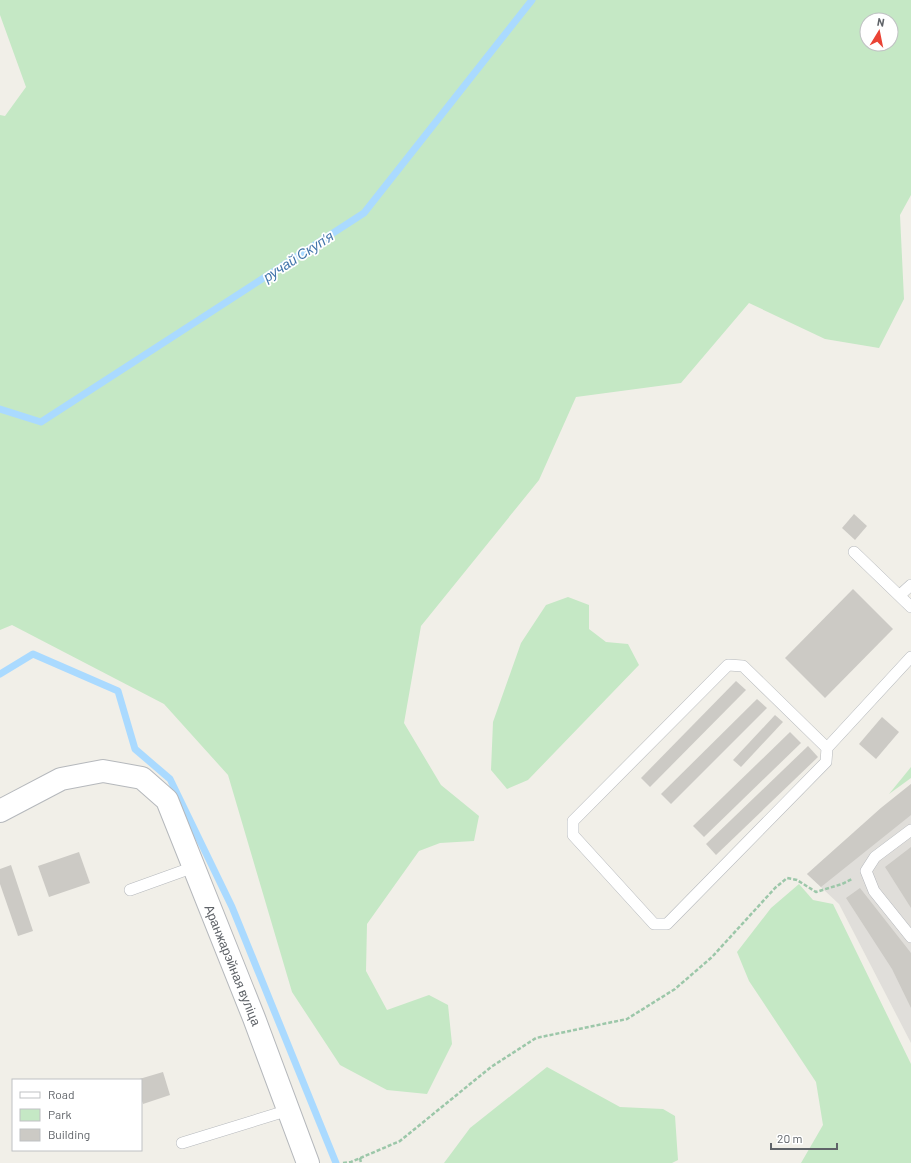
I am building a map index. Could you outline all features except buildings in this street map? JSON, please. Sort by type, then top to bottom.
[{"type":"street","name":"Аранжарэйная вуліца","points":[[0,811],[61,779],[103,770],[142,778],[167,800],[254,1018],[308,1163]]},
{"type":"lane","points":[[854,552],[911,607]]},
{"type":"lane","points":[[900,595],[911,586]]},
{"type":"lane","points":[[827,748],[743,666],[728,665],[574,821],[573,836],[654,924],[667,924],[826,762],[827,748],[911,657]]},
{"type":"lane","points":[[911,830],[875,857],[866,871],[874,891],[911,937]]},
{"type":"lane","points":[[130,890],[194,867]]},
{"type":"lane","points":[[182,1142],[289,1110]]},
{"type":"path","points":[[343,1163],[351,1162],[400,1141],[491,1067],[536,1038],[627,1019],[676,989],[712,957],[775,888],[787,878],[797,880],[816,892],[842,884],[866,871]]},
{"type":"path","points":[[360,1158],[361,1163]]},
{"type":"shaded area","points":[[911,784],[911,1043],[839,904],[807,874],[881,808]]},
{"type":"green space","points":[[0,0],[911,0],[911,195],[900,215],[904,299],[879,348],[825,339],[749,303],[681,383],[576,397],[539,480],[421,626],[404,723],[441,785],[479,816],[474,841],[440,843],[419,851],[367,924],[366,971],[387,1010],[429,995],[448,1005],[452,1044],[427,1094],[387,1090],[340,1065],[292,992],[228,775],[164,704],[12,625],[0,630],[0,115],[5,116],[26,87],[0,15]]},
{"type":"green space","points":[[568,597],[589,605],[589,629],[606,642],[628,644],[639,665],[528,780],[507,789],[491,770],[493,722],[521,643],[546,605]]},
{"type":"green space","points":[[911,767],[911,778],[889,794]]},
{"type":"green space","points":[[799,884],[813,900],[833,904],[911,1064],[911,1163],[801,1163],[823,1125],[816,1082],[749,981],[737,952],[771,908]]},
{"type":"green space","points":[[547,1067],[620,1107],[663,1109],[675,1116],[678,1160],[672,1163],[444,1163],[470,1128]]},
{"type":"waterway","name":"ручай Скупʼя","points":[[0,409],[41,422],[364,213],[532,0]]},
{"type":"waterway","points":[[0,674],[33,654],[118,691],[135,749],[170,779],[232,907],[336,1163]]}]
